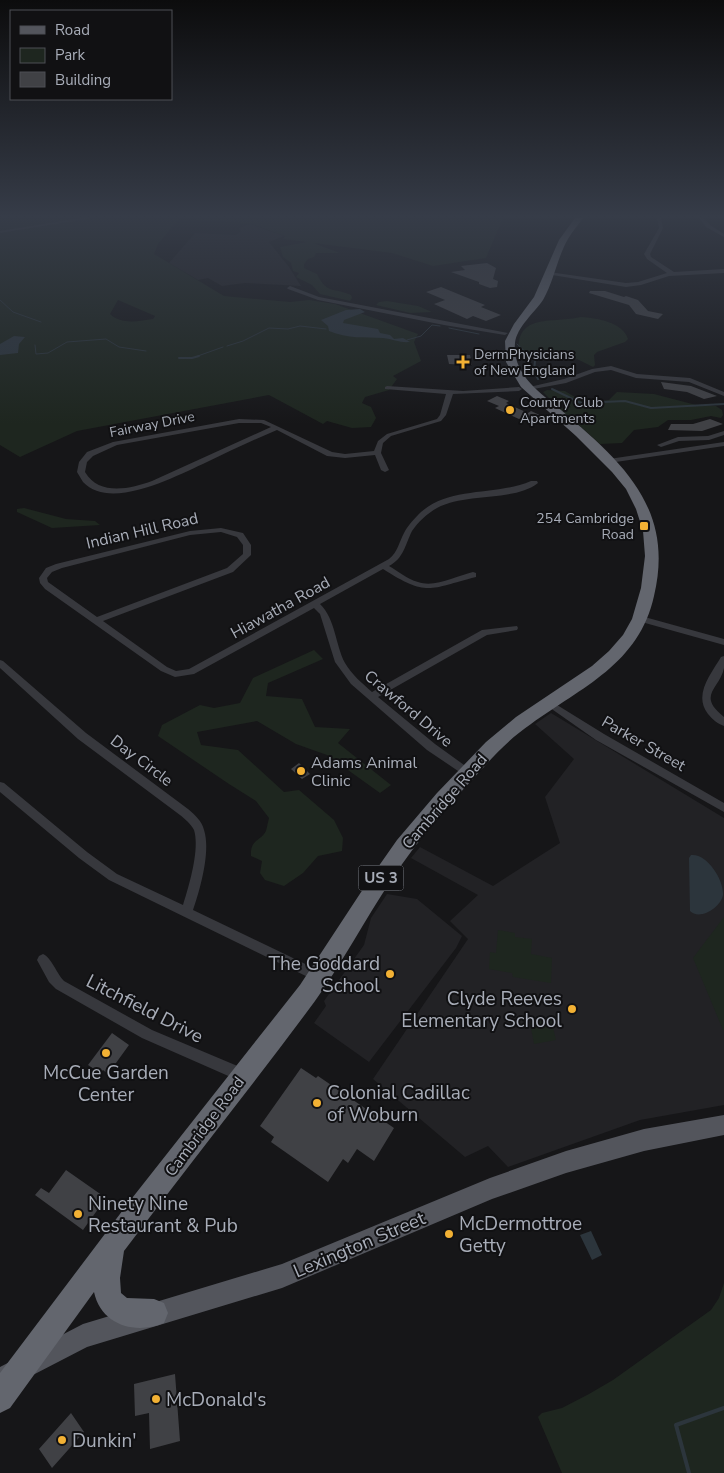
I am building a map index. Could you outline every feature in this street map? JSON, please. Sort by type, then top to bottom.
[{"type":"highway","name":"Cambridge Road","points":[[539,287],[515,329],[510,341],[509,353],[514,369],[524,388],[562,419]]},
{"type":"highway","name":"Cambridge Road","points":[[0,1398],[11,1373],[116,1242],[318,976],[398,852],[467,773],[509,732],[615,656],[630,639],[641,619],[650,575],[651,533],[645,512],[638,497],[624,477],[609,461],[540,399],[510,378],[501,360],[500,345],[505,333],[524,310]]},
{"type":"highway","points":[[116,1242],[106,1276],[106,1285],[110,1298],[119,1308],[126,1312],[154,1313]]},
{"type":"main road","name":"Lexington Street","points":[[11,1373],[83,1336],[310,1266],[490,1189],[566,1162],[644,1140],[724,1125]]},
{"type":"street","points":[[290,288],[318,298],[505,333]]},
{"type":"street","points":[[386,388],[450,392],[524,388],[570,379],[594,370],[611,368],[636,376],[690,380],[724,394]]},
{"type":"street","points":[[514,369],[523,378],[548,383]]},
{"type":"street","points":[[540,399],[539,391],[548,383]]},
{"type":"street","points":[[385,470],[377,453],[378,445],[385,438],[440,420],[446,410],[450,392]]},
{"type":"street","name":"Fairway Drive","points":[[277,427],[155,483],[138,488],[118,490],[102,488],[88,482],[81,472],[83,462],[90,454],[115,444],[239,421],[262,422],[277,427],[320,451],[330,454],[345,456],[377,453]]},
{"type":"street","points":[[661,445],[678,439],[709,438],[724,433]]},
{"type":"street","points":[[609,461],[724,444]]},
{"type":"street","name":"Hiawatha Road","points":[[44,575],[43,581],[48,587],[95,621],[164,669],[175,674],[183,674],[204,667],[384,566],[398,555],[413,526],[436,505],[456,498],[517,491],[534,483]]},
{"type":"street","name":"Indian Hill Road","points":[[44,575],[59,566],[198,532],[231,531],[240,535],[246,542],[248,547],[247,555],[227,572],[95,621]]},
{"type":"street","points":[[384,566],[413,583],[424,586],[473,575]]},
{"type":"street","name":"Crawford Drive","points":[[315,604],[324,613],[343,669],[354,682],[370,697],[467,773]]},
{"type":"street","points":[[641,619],[724,642]]},
{"type":"street","points":[[370,697],[485,632],[514,628]]},
{"type":"street","points":[[724,659],[718,674],[708,687],[706,698],[710,710],[724,722]]},
{"type":"street","name":"Day Circle","points":[[0,663],[74,730],[184,812],[196,824],[200,834],[200,844],[193,895],[187,912]]},
{"type":"street","name":"Parker Street","points":[[550,703],[600,737],[724,808]]},
{"type":"street","points":[[0,786],[101,869],[152,896],[318,976]]},
{"type":"street","name":"Litchfield Drive","points":[[43,960],[54,980],[84,998],[147,1034],[242,1075]]},
{"type":"shaded area","points":[[360,309],[365,312],[344,320],[343,323],[378,329],[380,333],[390,335],[394,339],[403,338],[410,342],[343,335],[329,331],[328,326],[321,320],[346,310]]},
{"type":"shaded area","points":[[14,336],[25,337],[19,344],[18,353],[0,355],[0,344]]},
{"type":"shaded area","name":"Clyde Reeves Elementary School","points":[[551,713],[724,818],[724,1105],[640,1120],[508,1167],[488,1146],[465,1157],[373,1079],[468,939],[450,921],[478,895],[411,858],[420,847],[493,886],[560,843],[545,797],[574,759],[535,724]]},
{"type":"shaded area","points":[[691,855],[703,858],[708,863],[718,875],[723,889],[723,895],[718,904],[709,911],[699,914],[694,914],[690,911],[689,858]]},
{"type":"shaded area","name":"The Goddard School","points":[[387,894],[417,899],[462,936],[456,948],[369,1062],[314,1023],[326,1006],[324,1001],[364,945],[371,918]]},
{"type":"shaded area","points":[[591,1231],[602,1255],[592,1260],[580,1235]]},
{"type":"green space","points":[[0,287],[209,287],[224,296],[290,302],[309,300],[335,304],[418,334],[414,342],[421,361],[393,376],[397,379],[389,390],[365,397],[362,403],[371,407],[376,418],[371,427],[352,428],[327,421],[323,424],[269,395],[77,431],[20,457],[0,445]],"holes":[[[118,300],[155,316],[153,319],[125,321],[119,320],[110,314]]]},
{"type":"green space","points":[[314,287],[326,287],[351,295],[352,298],[350,301],[320,294]]},
{"type":"green space","points":[[387,301],[418,306],[432,312],[410,313],[376,305],[379,302]]},
{"type":"green space","points":[[581,317],[594,318],[615,325],[625,333],[628,339],[625,342],[597,352],[594,355],[595,365],[593,367],[577,359],[531,360],[519,356],[519,342],[522,332],[529,326],[547,321]]},
{"type":"green space","points":[[547,390],[565,391],[583,402],[609,400],[617,392],[654,394],[696,405],[716,406],[722,410],[723,415],[721,418],[711,416],[691,420],[668,420],[658,427],[634,430],[622,443],[600,444],[579,425],[558,412],[557,409],[571,407],[551,400],[543,392]]},
{"type":"green space","points":[[24,508],[66,519],[95,521],[100,525],[52,528],[17,512],[17,509]]},
{"type":"green space","points":[[314,650],[323,659],[268,683],[266,696],[302,699],[315,727],[350,729],[338,743],[391,785],[380,793],[327,755],[296,744],[257,721],[197,732],[201,745],[238,750],[284,792],[299,790],[334,820],[343,838],[342,851],[318,856],[303,873],[284,886],[265,880],[260,873],[262,861],[251,856],[252,846],[264,835],[269,818],[256,801],[158,736],[162,725],[200,705],[214,708],[240,703],[253,678]]},
{"type":"green space","points":[[724,917],[724,1030],[723,1030],[693,958]]},
{"type":"green space","points":[[498,930],[515,933],[515,937],[532,939],[531,954],[552,958],[551,983],[513,977],[512,973],[489,969],[490,952],[496,953]]},
{"type":"green space","points":[[551,1019],[556,1040],[534,1044],[530,1023]]},
{"type":"green space","points":[[724,1283],[724,1473],[562,1473],[538,1417],[542,1413],[562,1408],[613,1380],[711,1310],[719,1298]]},
{"type":"building","points":[[441,287],[485,305],[481,307],[501,315],[486,321],[473,316],[467,319],[434,304],[445,300],[426,292]]},
{"type":"building","points":[[590,291],[605,291],[626,296],[638,300],[648,311],[663,314],[658,319],[636,314],[629,305],[589,293]]},
{"type":"building","points":[[447,355],[470,355],[472,365],[449,364]]},
{"type":"building","points":[[661,382],[691,386],[717,396],[704,399],[687,392],[664,389]]},
{"type":"building","name":"Country Club Apartments","points":[[497,396],[509,401],[506,403],[528,413],[531,411],[544,417],[534,423],[523,417],[519,419],[495,408],[499,406],[487,401]]},
{"type":"building","points":[[710,419],[723,424],[702,431],[668,430],[671,424],[693,424]]},
{"type":"building","name":"Adams Animal Clinic","points":[[299,763],[310,774],[302,779],[291,769]]},
{"type":"building","name":"McCue Garden Center","points":[[112,1033],[129,1045],[108,1074],[103,1070],[100,1073],[88,1065]]},
{"type":"building","name":"Colonial Cadillac of Woburn","points":[[301,1068],[316,1078],[318,1076],[394,1128],[374,1161],[357,1149],[348,1163],[343,1159],[328,1182],[271,1142],[274,1137],[260,1126]]},
{"type":"building","name":"Ninety Nine Restaurant & Pub","points":[[66,1170],[106,1198],[83,1230],[35,1195],[41,1188],[49,1193]]},
{"type":"building","name":"McDonald's","points":[[175,1374],[180,1441],[150,1449],[149,1413],[135,1416],[134,1384]]},
{"type":"building","name":"Dunkin'","points":[[71,1413],[84,1432],[52,1468],[39,1449]]},
{"type":"waterway","points":[[0,300],[13,312],[41,322]]},
{"type":"waterway","points":[[407,340],[421,336],[432,325],[440,326]]},
{"type":"waterway","points":[[227,346],[243,341],[269,328],[288,329],[300,326],[326,329]]},
{"type":"waterway","points":[[449,328],[479,334]]},
{"type":"waterway","points":[[35,345],[36,354],[48,353],[67,342],[106,339],[119,347],[146,351]]},
{"type":"waterway","points":[[517,344],[531,357]]},
{"type":"waterway","points":[[195,357],[223,347]]},
{"type":"waterway","points":[[179,358],[199,356]]},
{"type":"waterway","points":[[529,356],[535,361],[534,371],[538,379]]},
{"type":"waterway","points":[[552,389],[581,403],[625,401],[651,408],[724,404]]},
{"type":"waterway","points":[[689,1473],[676,1425],[724,1408]]},
{"type":"place","name":"DermPhysicians of New England","points":[[463,362]]},
{"type":"place","name":"Country Club Apartments","points":[[510,410]]},
{"type":"place","name":"254 Cambridge Road","points":[[644,526]]},
{"type":"place","name":"Adams Animal Clinic","points":[[301,771]]},
{"type":"place","name":"The Goddard School","points":[[390,974]]},
{"type":"place","name":"Clyde Reeves Elementary School","points":[[572,1009]]},
{"type":"place","name":"McCue Garden Center","points":[[106,1053]]},
{"type":"place","name":"Colonial Cadillac of Woburn","points":[[317,1103]]},
{"type":"place","name":"Ninety Nine Restaurant & Pub","points":[[78,1214]]},
{"type":"place","name":"McDermottroe Getty","points":[[449,1234]]},
{"type":"place","name":"McDonald's","points":[[156,1399]]},
{"type":"place","name":"Dunkin'","points":[[62,1440]]}]
